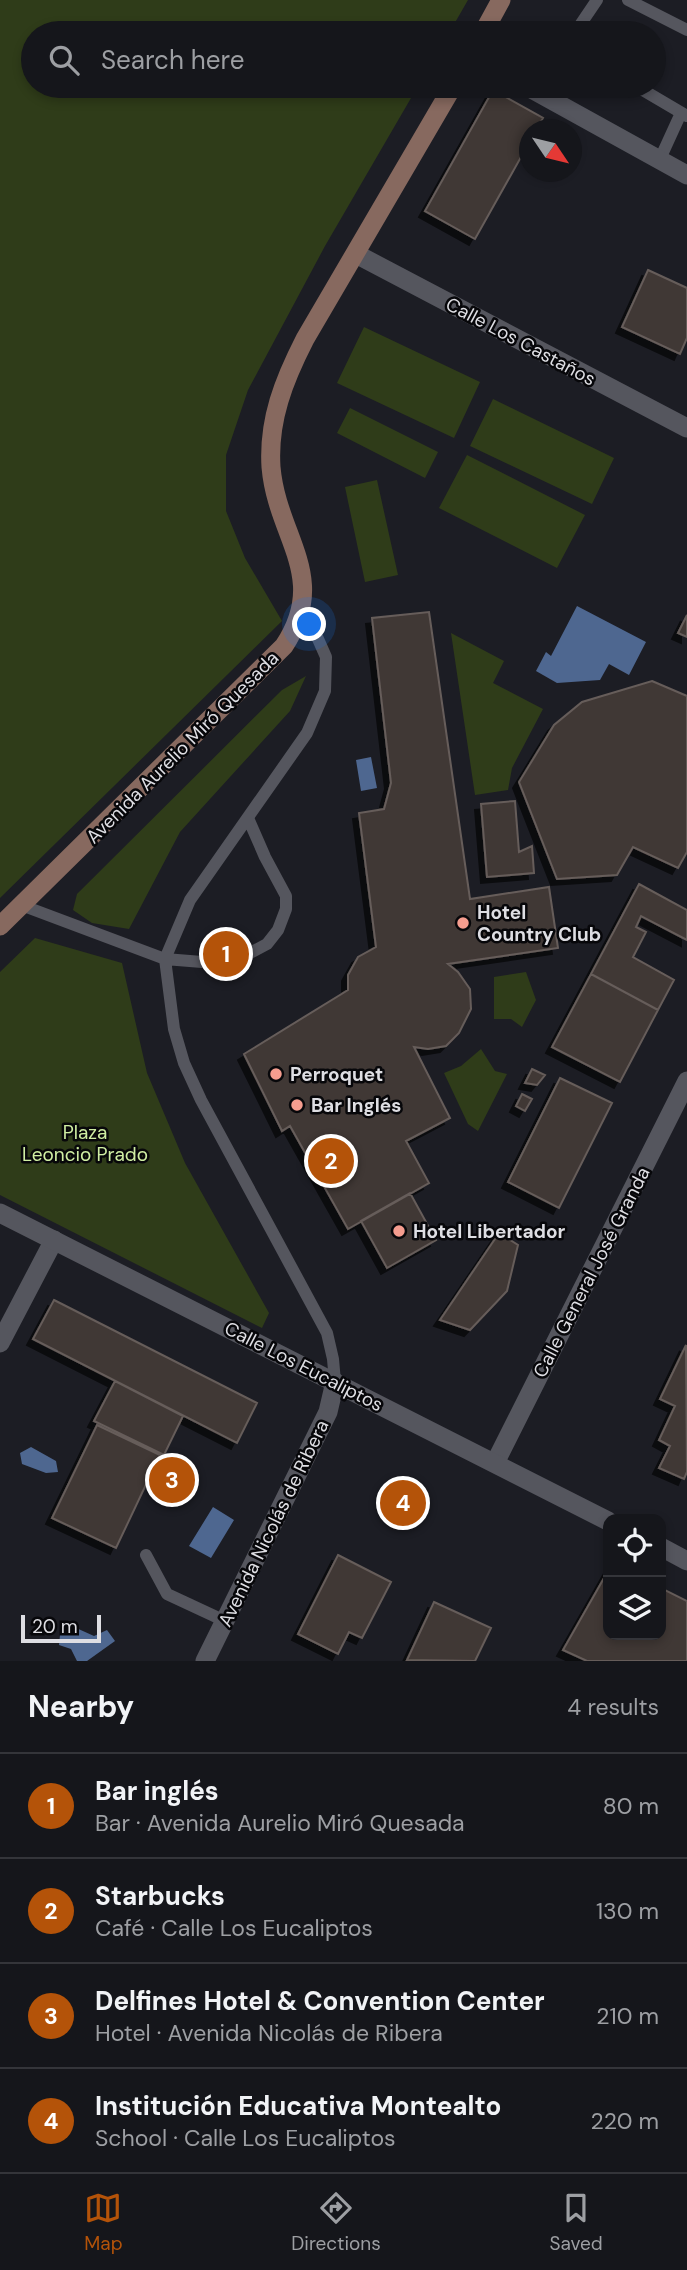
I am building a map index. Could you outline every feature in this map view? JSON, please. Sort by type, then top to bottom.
[{"type":"main road","points":[[490,21],[501,0]]},
{"type":"main road","name":"Avenida Aurelio Miró Quesada","points":[[0,926],[284,646],[296,627],[303,604],[304,585],[300,563],[275,494],[271,467],[271,437],[276,406],[287,374],[446,98]]},
{"type":"street","points":[[548,98],[687,175]]},
{"type":"street","name":"Calle Los Castaños","points":[[356,254],[687,428]]},
{"type":"street","name":"Calle General José Granda","points":[[495,1463],[687,1082]]},
{"type":"street","name":"Calle Los Eucaliptos","points":[[0,1213],[603,1518]]},
{"type":"street","points":[[0,1343],[54,1240]]},
{"type":"street","name":"Avenida Nicolás de Ribera","points":[[205,1661],[328,1412],[335,1382]]},
{"type":"street","points":[[666,1550],[687,1561]]},
{"type":"lane","points":[[584,21],[597,0]]},
{"type":"lane","points":[[628,0],[687,30]]},
{"type":"lane","points":[[656,98],[684,115],[660,159]]},
{"type":"lane","points":[[303,604],[326,657],[325,691],[307,733],[190,900],[165,959],[174,1029],[184,1063],[208,1113],[327,1333],[335,1382]]},
{"type":"lane","points":[[21,905],[165,959],[202,962],[252,952],[267,944],[278,930],[286,909],[286,896],[248,818]]},
{"type":"lane","points":[[146,1555],[166,1594],[225,1621]]},
{"type":"green space","points":[[0,0],[468,0],[456,21],[21,21],[21,98],[411,98],[325,246],[248,390],[226,455],[226,511],[245,558],[282,621],[0,898]]},
{"type":"green space","points":[[364,327],[480,382],[454,438],[337,383]]},
{"type":"green space","points":[[493,399],[614,458],[592,504],[470,446]]},
{"type":"green space","points":[[350,408],[438,452],[425,478],[337,433]]},
{"type":"green space","points":[[467,455],[585,515],[557,568],[439,508]]},
{"type":"green space","points":[[377,480],[398,575],[365,582],[345,487]]},
{"type":"green space","points":[[451,633],[504,661],[493,683],[543,709],[512,768],[508,790],[475,795]]},
{"type":"green space","points":[[306,676],[290,711],[180,832],[129,929],[92,923],[73,910],[77,894],[282,690]]},
{"type":"green space","name":"Plaza Leoncio Prado","points":[[35,938],[122,963],[147,1073],[185,1163],[269,1313],[262,1328],[0,1195],[0,972]]},
{"type":"green space","points":[[526,972],[536,1000],[522,1027],[511,1019],[494,1019],[494,977]]},
{"type":"green space","points":[[481,1049],[495,1071],[507,1074],[478,1131],[468,1124],[444,1073],[461,1066]]},
{"type":"water","points":[[577,606],[646,642],[629,675],[609,664],[600,680],[557,683],[536,671],[546,652],[551,656]]},
{"type":"water","points":[[371,757],[377,788],[361,791],[356,760]]},
{"type":"water","points":[[31,1447],[56,1461],[58,1472],[46,1473],[22,1464],[20,1453]]},
{"type":"water","points":[[213,1507],[234,1520],[211,1558],[189,1546]]},
{"type":"water","points":[[74,1627],[94,1636],[107,1630],[115,1641],[87,1661],[77,1661],[71,1649],[59,1645],[60,1635]]},
{"type":"building","points":[[489,98],[507,98],[543,118],[519,119],[519,161],[475,239],[425,211]]},
{"type":"building","points":[[648,270],[687,288],[687,338],[680,354],[622,327]]},
{"type":"building","name":"Hotel Country Club","points":[[429,612],[470,899],[549,887],[558,948],[448,964],[458,972],[470,989],[471,1009],[459,1033],[446,1046],[428,1049],[414,1047],[450,1118],[406,1141],[429,1183],[348,1229],[290,1126],[282,1131],[244,1054],[348,990],[348,975],[358,957],[376,947],[359,813],[384,809],[391,783],[372,618]]},
{"type":"building","points":[[687,615],[687,637],[678,633]]},
{"type":"building","points":[[652,681],[687,696],[687,852],[678,868],[633,847],[617,875],[557,879],[519,782],[554,725],[582,702]]},
{"type":"building","points":[[515,801],[519,852],[532,846],[534,873],[487,877],[481,804]]},
{"type":"building","points":[[639,884],[687,910],[687,940],[641,916],[636,927],[646,932],[633,957],[674,980],[658,1010],[591,974]]},
{"type":"building","points":[[591,974],[658,1010],[620,1082],[552,1047]]},
{"type":"building","points":[[532,1069],[545,1075],[537,1085],[525,1083]]},
{"type":"building","points":[[560,1078],[612,1103],[559,1208],[508,1182]]},
{"type":"building","points":[[522,1094],[532,1099],[525,1111],[516,1106]]},
{"type":"building","name":"Hotel Libertador","points":[[410,1193],[436,1240],[387,1268],[361,1221]]},
{"type":"building","points":[[499,1233],[518,1245],[507,1291],[470,1330],[440,1320]]},
{"type":"building","points":[[54,1300],[257,1403],[237,1443],[33,1339]]},
{"type":"building","points":[[686,1345],[687,1472],[684,1479],[659,1468],[670,1446],[659,1440],[675,1406],[660,1399]]},
{"type":"building","points":[[115,1381],[183,1416],[164,1455],[94,1421]]},
{"type":"building","points":[[97,1425],[160,1455],[116,1548],[52,1518]]},
{"type":"building","points":[[338,1555],[391,1582],[362,1638],[349,1632],[338,1654],[298,1634]]},
{"type":"building","points":[[603,1580],[603,1640],[666,1640],[666,1590],[687,1601],[687,1661],[587,1661],[563,1650]]},
{"type":"building","points":[[434,1602],[491,1628],[475,1661],[407,1660]]},
{"type":"place","name":"Hotel Country Club","points":[[463,923]]},
{"type":"place","name":"Bar inglés","points":[[226,954]]},
{"type":"place","name":"Perroquet","points":[[276,1074]]},
{"type":"place","name":"Bar Inglés","points":[[297,1105]]},
{"type":"place","name":"Starbucks","points":[[331,1161]]},
{"type":"place","name":"Hotel Libertador","points":[[399,1231]]},
{"type":"place","name":"Delfines Hotel & Convention Center","points":[[172,1480]]},
{"type":"place","name":"Institución Educativa Montealto","points":[[403,1503]]}]
